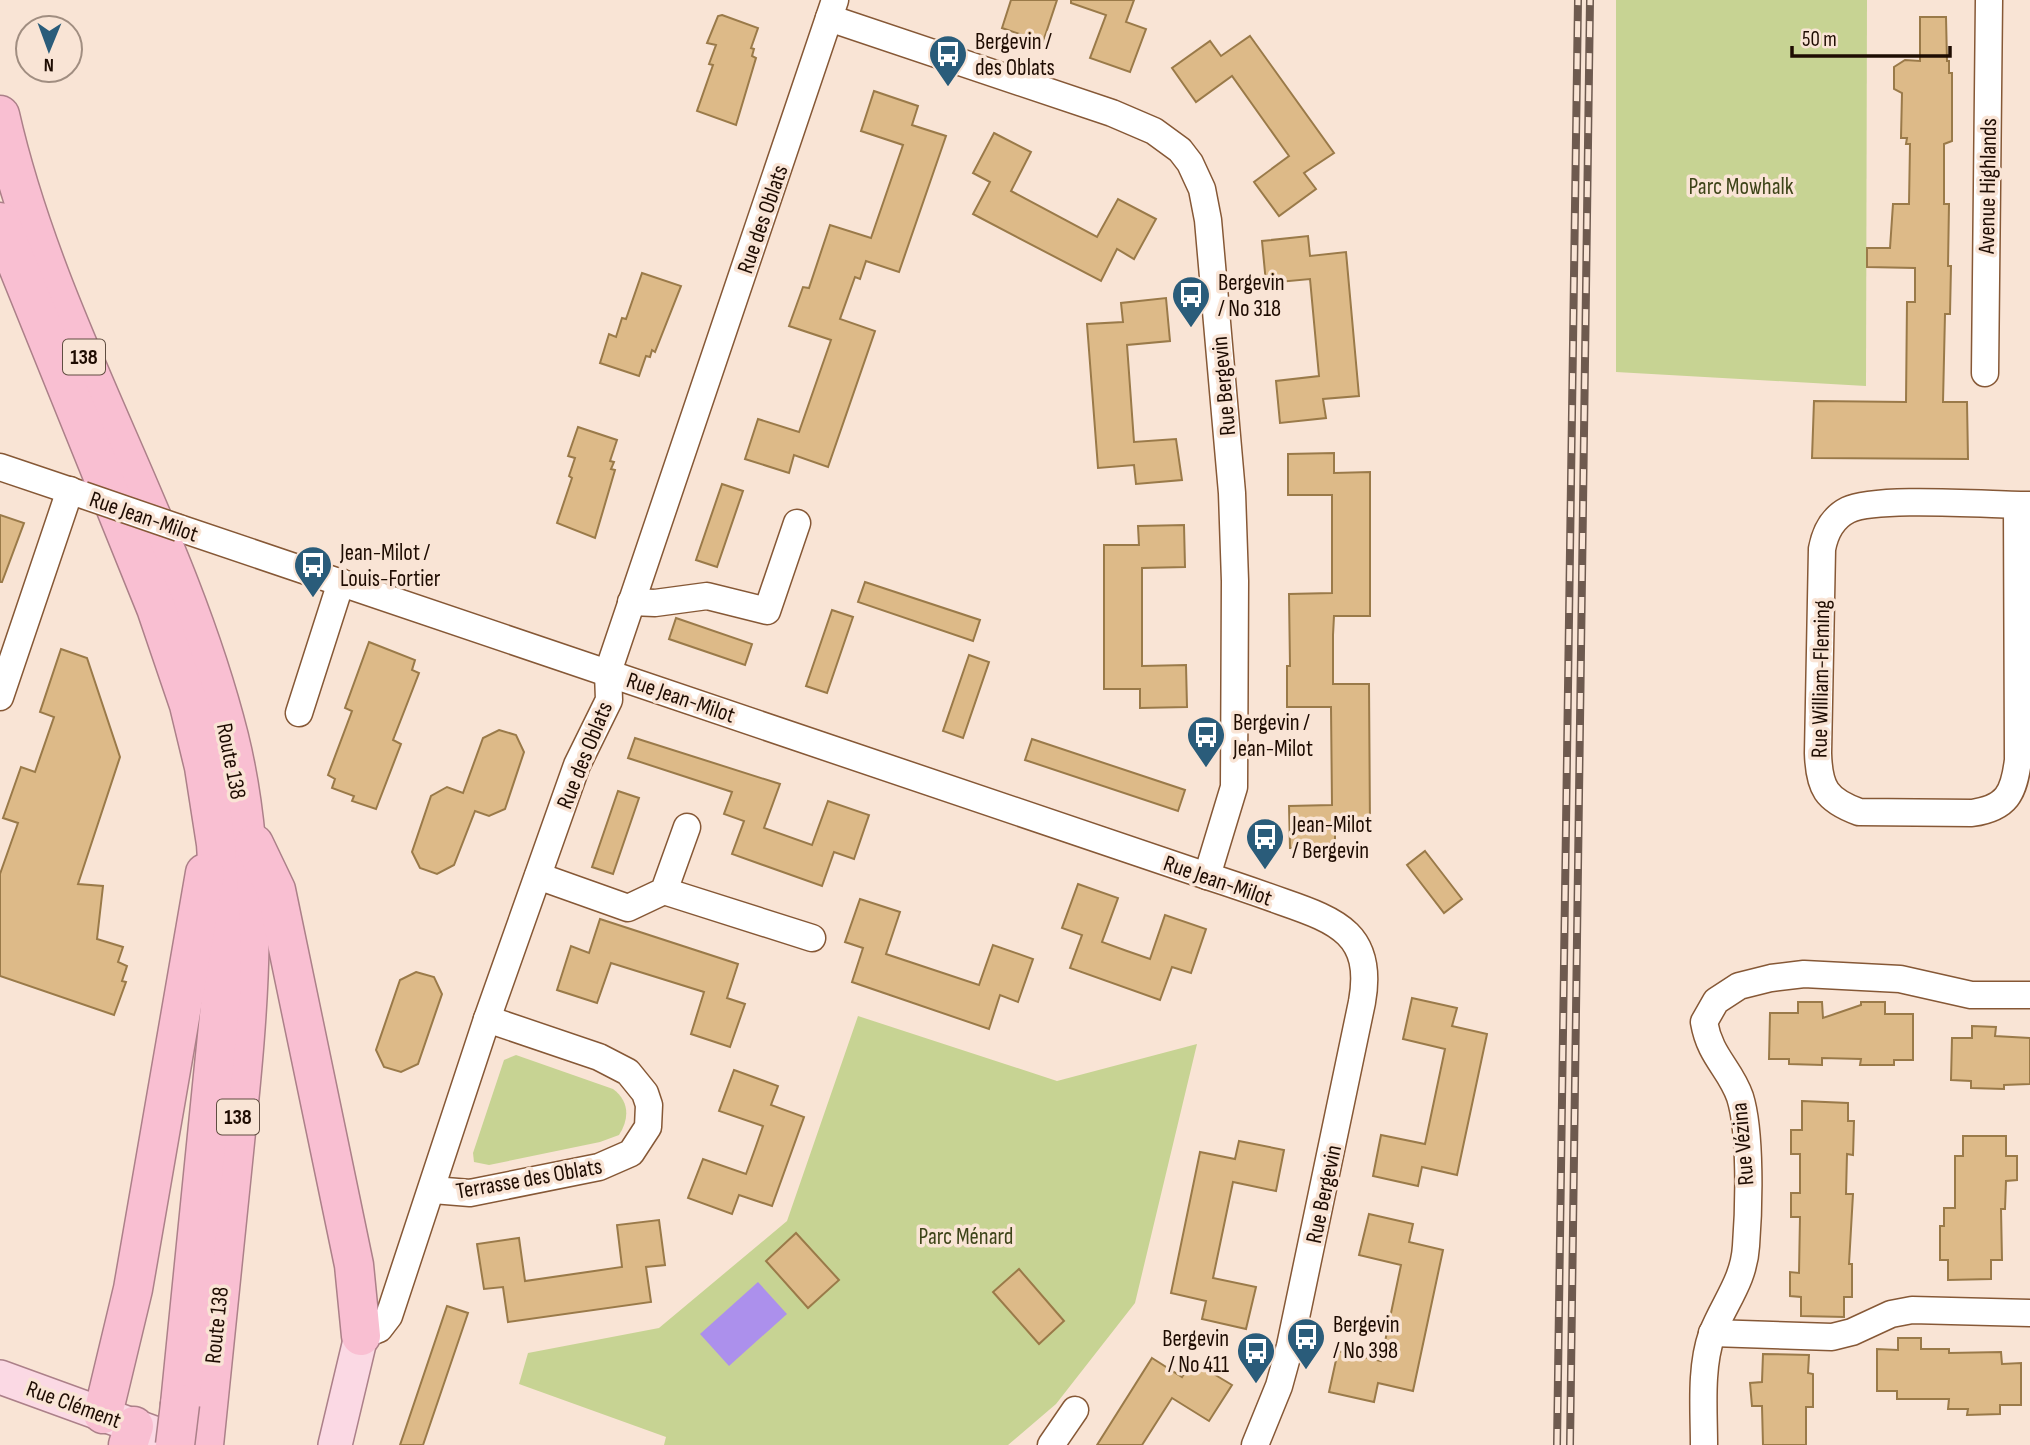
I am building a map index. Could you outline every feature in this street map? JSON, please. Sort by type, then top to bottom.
[{"type":"highway","name":"Route 138","points":[[0,115],[37,241],[200,646],[229,740],[228,823],[221,902],[221,986],[194,1427],[175,1445]]},
{"type":"highway","name":"Route 138","points":[[0,222],[176,662],[200,748],[228,823]]},
{"type":"highway","points":[[228,823],[276,890],[354,1265],[361,1336]]},
{"type":"highway","points":[[122,1428],[133,1289],[228,823]]},
{"type":"main road","points":[[335,1445],[361,1336]]},
{"type":"main road","name":"Rue Clément","points":[[0,1377],[122,1428],[194,1427]]},
{"type":"street","name":"Avenue Highlands","points":[[1985,373],[1989,0]]},
{"type":"street","name":"Rue des Oblats","points":[[361,1336],[379,1329],[389,1316],[433,1190],[487,1019],[577,765],[609,700],[608,671],[832,9]]},
{"type":"street","name":"Rue Bergevin","points":[[832,9],[1134,121],[1180,150],[1198,177],[1208,220],[1232,493],[1236,581],[1234,787],[1207,876]]},
{"type":"street","name":"Rue Jean-Milot","points":[[0,467],[608,671],[1326,917],[1354,940]]},
{"type":"street","points":[[0,697],[77,493]]},
{"type":"street","name":"Rue William-Fleming","points":[[2024,505],[2018,760],[2015,780],[2008,797],[1991,810],[1972,813],[1859,812],[1843,806],[1828,795],[1819,777],[1820,632],[1825,536],[1833,522],[1859,506],[2024,505]]},
{"type":"street","points":[[631,601],[655,603],[707,596],[767,611],[797,523]]},
{"type":"street","points":[[299,713],[341,583]]},
{"type":"street","points":[[664,891],[687,827]]},
{"type":"street","points":[[538,876],[628,908],[664,891],[812,938]]},
{"type":"street","name":"Rue Bergevin","points":[[1255,1445],[1279,1386],[1290,1346],[1360,1015],[1365,969],[1354,940]]},
{"type":"street","name":"Rue Vézina","points":[[1703,1445],[1706,1359],[1712,1334],[1740,1279],[1746,1245],[1745,1121],[1740,1096],[1708,1044],[1704,1022],[1716,1001],[1739,986],[1771,978],[1804,975],[1900,979],[1971,995],[2030,995]]},
{"type":"street","name":"Terrasse des Oblats","points":[[433,1190],[470,1192],[600,1167],[631,1153],[648,1127],[649,1105],[645,1093],[628,1072],[599,1057],[487,1019]]},
{"type":"street","points":[[1712,1334],[1832,1337],[1852,1332],[1891,1314],[1912,1310],[2030,1313]]},
{"type":"street","points":[[1051,1445],[1075,1410]]},
{"type":"green space","name":"Parc Mowhalk","points":[[1616,0],[1867,0],[1866,386],[1616,372]]},
{"type":"green space","name":"Parc Ménard","points":[[858,1016],[1057,1081],[1197,1044],[1135,1303],[1056,1404],[1008,1445],[664,1445],[666,1437],[519,1384],[528,1353],[659,1328],[787,1221]]},
{"type":"green space","points":[[516,1055],[613,1089],[622,1099],[626,1110],[625,1122],[619,1135],[600,1142],[489,1165],[474,1162],[473,1153],[504,1060]]},
{"type":"shaded area","points":[[758,1282],[787,1314],[729,1366],[700,1334]]},
{"type":"building","points":[[1011,0],[1057,0],[1043,42],[1002,28]]},
{"type":"building","points":[[1071,0],[1134,0],[1126,22],[1146,29],[1130,72],[1090,58],[1106,15],[1071,3]]},
{"type":"building","points":[[722,15],[758,28],[751,48],[754,49],[752,56],[756,58],[736,125],[697,111],[713,65],[709,64],[716,45],[707,43],[718,16]]},
{"type":"building","points":[[1920,17],[1946,17],[1947,61],[1949,73],[1952,73],[1952,141],[1944,144],[1944,204],[1949,204],[1948,266],[1951,266],[1950,314],[1945,314],[1943,402],[1967,402],[1968,459],[1812,458],[1814,401],[1906,402],[1907,302],[1915,302],[1915,268],[1867,267],[1867,248],[1890,248],[1893,204],[1909,204],[1910,144],[1906,144],[1907,138],[1901,138],[1902,93],[1894,89],[1894,67],[1905,60],[1920,61]]},
{"type":"building","points":[[1250,36],[1334,153],[1304,173],[1316,189],[1279,216],[1254,182],[1289,156],[1232,76],[1196,102],[1172,68],[1210,41],[1221,56]]},
{"type":"building","points":[[874,91],[918,106],[912,125],[946,136],[899,272],[866,261],[860,279],[855,277],[840,319],[875,331],[828,467],[794,455],[789,473],[745,459],[758,419],[799,432],[831,340],[789,326],[803,287],[809,288],[830,225],[871,238],[903,145],[861,131]]},
{"type":"building","points":[[994,133],[1031,152],[1011,191],[1097,237],[1118,199],[1156,219],[1134,259],[1117,249],[1101,281],[973,214],[990,182],[973,173]]},
{"type":"building","points":[[1308,236],[1310,256],[1346,252],[1359,396],[1323,399],[1326,418],[1280,423],[1276,381],[1319,376],[1310,279],[1266,283],[1262,241]]},
{"type":"building","points":[[642,273],[681,286],[655,352],[652,350],[650,357],[646,356],[639,376],[600,363],[609,334],[616,337],[622,318],[626,319]]},
{"type":"building","points":[[1166,298],[1170,341],[1127,345],[1134,442],[1176,439],[1182,480],[1136,484],[1134,465],[1098,468],[1087,324],[1123,322],[1121,303]]},
{"type":"building","points":[[578,427],[617,440],[610,461],[614,462],[611,469],[615,470],[595,538],[557,523],[572,478],[569,476],[575,458],[568,456]]},
{"type":"building","points":[[1334,453],[1334,473],[1370,472],[1370,616],[1334,616],[1333,684],[1369,684],[1370,828],[1335,828],[1335,847],[1290,848],[1289,806],[1332,805],[1331,707],[1287,707],[1287,666],[1290,666],[1289,594],[1332,593],[1332,495],[1288,495],[1288,454]]},
{"type":"building","points":[[722,484],[743,491],[717,567],[696,560]]},
{"type":"building","points":[[0,515],[24,523],[2,582],[0,582]]},
{"type":"building","points":[[1184,525],[1185,567],[1142,568],[1142,666],[1186,665],[1187,707],[1140,708],[1140,689],[1104,689],[1104,545],[1139,545],[1138,526]]},
{"type":"building","points":[[865,582],[980,620],[973,641],[858,602]]},
{"type":"building","points":[[832,610],[853,617],[827,693],[806,686]]},
{"type":"building","points":[[676,618],[752,644],[745,665],[669,639]]},
{"type":"building","points":[[369,642],[415,660],[412,670],[419,673],[393,740],[401,744],[376,809],[352,801],[354,796],[332,788],[335,779],[328,775],[352,711],[345,708]]},
{"type":"building","points":[[61,649],[87,658],[120,757],[78,884],[103,886],[97,939],[123,947],[118,962],[127,966],[122,981],[126,982],[114,1015],[0,976],[0,874],[18,823],[3,818],[21,767],[35,772],[54,717],[40,712]]},
{"type":"building","points":[[969,655],[989,662],[963,738],[943,731]]},
{"type":"building","points":[[499,730],[516,735],[524,752],[505,809],[489,816],[475,811],[454,865],[437,874],[420,868],[412,852],[431,796],[447,787],[463,793],[483,738]]},
{"type":"building","points":[[635,738],[780,784],[764,828],[812,845],[828,801],[869,815],[854,859],[834,852],[822,886],[732,854],[744,821],[724,814],[732,792],[628,758]]},
{"type":"building","points":[[1032,739],[1185,790],[1178,811],[1025,760]]},
{"type":"building","points":[[618,791],[639,798],[613,874],[592,867]]},
{"type":"building","points":[[1425,851],[1462,899],[1444,913],[1407,865]]},
{"type":"building","points":[[1078,884],[1118,898],[1102,942],[1127,951],[1150,959],[1165,915],[1206,929],[1191,973],[1172,967],[1160,1000],[1070,968],[1082,935],[1062,928]]},
{"type":"building","points":[[860,899],[900,912],[886,954],[979,985],[993,945],[1033,959],[1018,1002],[1000,995],[989,1029],[852,982],[863,948],[845,942]]},
{"type":"building","points":[[600,919],[738,964],[727,998],[745,1004],[730,1047],[691,1034],[704,992],[611,963],[597,1003],[557,990],[571,946],[589,953]]},
{"type":"building","points":[[416,972],[434,977],[442,994],[418,1064],[401,1072],[384,1067],[376,1050],[400,980]]},
{"type":"building","points":[[1412,998],[1457,1008],[1452,1026],[1487,1034],[1457,1175],[1422,1167],[1418,1186],[1373,1176],[1381,1135],[1425,1144],[1445,1049],[1403,1039]]},
{"type":"building","points":[[1798,1002],[1822,1002],[1823,1018],[1861,1005],[1861,1002],[1885,1002],[1885,1014],[1913,1014],[1913,1060],[1894,1060],[1894,1065],[1860,1065],[1861,1059],[1822,1058],[1822,1065],[1789,1064],[1789,1059],[1769,1059],[1770,1013],[1798,1013]]},
{"type":"building","points":[[1972,1026],[1996,1027],[1995,1036],[2030,1038],[2030,1084],[2004,1085],[2004,1089],[1971,1088],[1971,1081],[1951,1080],[1952,1038],[1972,1038]]},
{"type":"building","points":[[734,1070],[778,1086],[771,1105],[804,1117],[772,1206],[739,1195],[732,1214],[688,1198],[703,1159],[746,1174],[755,1149],[763,1126],[719,1111]]},
{"type":"building","points":[[1802,1101],[1848,1103],[1848,1121],[1854,1121],[1853,1155],[1847,1154],[1846,1194],[1853,1194],[1849,1264],[1852,1264],[1852,1297],[1844,1297],[1844,1317],[1801,1316],[1801,1297],[1790,1296],[1790,1272],[1799,1273],[1800,1217],[1791,1217],[1791,1193],[1800,1193],[1800,1154],[1791,1154],[1791,1130],[1802,1130]]},
{"type":"building","points":[[1963,1136],[2006,1136],[2006,1156],[2017,1156],[2017,1180],[2006,1181],[2005,1209],[2001,1209],[2002,1260],[1991,1260],[1991,1279],[1948,1280],[1948,1260],[1940,1260],[1940,1226],[1944,1226],[1944,1208],[1955,1208],[1955,1156],[1963,1156]]},
{"type":"building","points":[[1239,1141],[1284,1150],[1276,1191],[1233,1182],[1213,1278],[1256,1287],[1246,1329],[1202,1319],[1206,1301],[1171,1293],[1200,1152],[1235,1159]]},
{"type":"building","points":[[1369,1214],[1413,1224],[1409,1242],[1443,1250],[1413,1391],[1378,1383],[1374,1402],[1329,1392],[1338,1351],[1381,1361],[1401,1265],[1359,1255]]},
{"type":"building","points":[[659,1220],[665,1265],[646,1267],[651,1302],[508,1322],[503,1287],[484,1289],[477,1244],[519,1238],[525,1281],[622,1267],[617,1225]]},
{"type":"building","points":[[796,1233],[839,1280],[808,1308],[766,1261]]},
{"type":"building","points":[[1019,1269],[1064,1321],[1039,1344],[993,1292]]},
{"type":"building","points":[[447,1306],[468,1313],[423,1445],[400,1445]]},
{"type":"building","points":[[1898,1338],[1921,1338],[1921,1349],[1949,1349],[1949,1353],[2001,1352],[2002,1364],[2021,1363],[2021,1405],[2000,1405],[2000,1414],[1967,1415],[1968,1409],[1948,1409],[1949,1399],[1897,1399],[1897,1391],[1877,1391],[1877,1349],[1898,1350]]},
{"type":"building","points":[[1763,1354],[1809,1355],[1808,1373],[1813,1374],[1813,1407],[1806,1407],[1806,1445],[1763,1445],[1762,1406],[1752,1406],[1750,1383],[1762,1382]]},
{"type":"building","points":[[1152,1358],[1182,1377],[1192,1361],[1232,1385],[1209,1421],[1172,1398],[1142,1445],[1097,1445]]},
{"type":"railway","points":[[1557,1445],[1578,0]]},
{"type":"railway","points":[[1570,1445],[1590,0]]},
{"type":"place","name":"Bergevin / des Oblats","points":[[948,88]]},
{"type":"place","name":"Bergevin / No 318","points":[[1191,329]]},
{"type":"place","name":"Jean-Milot / Louis-Fortier","points":[[313,599]]},
{"type":"place","name":"Bergevin / Jean-Milot","points":[[1206,769]]},
{"type":"place","name":"Jean-Milot / Bergevin","points":[[1265,871]]},
{"type":"place","name":"Bergevin / No 398","points":[[1306,1371]]},
{"type":"place","name":"Bergevin / No 411","points":[[1256,1385]]}]
